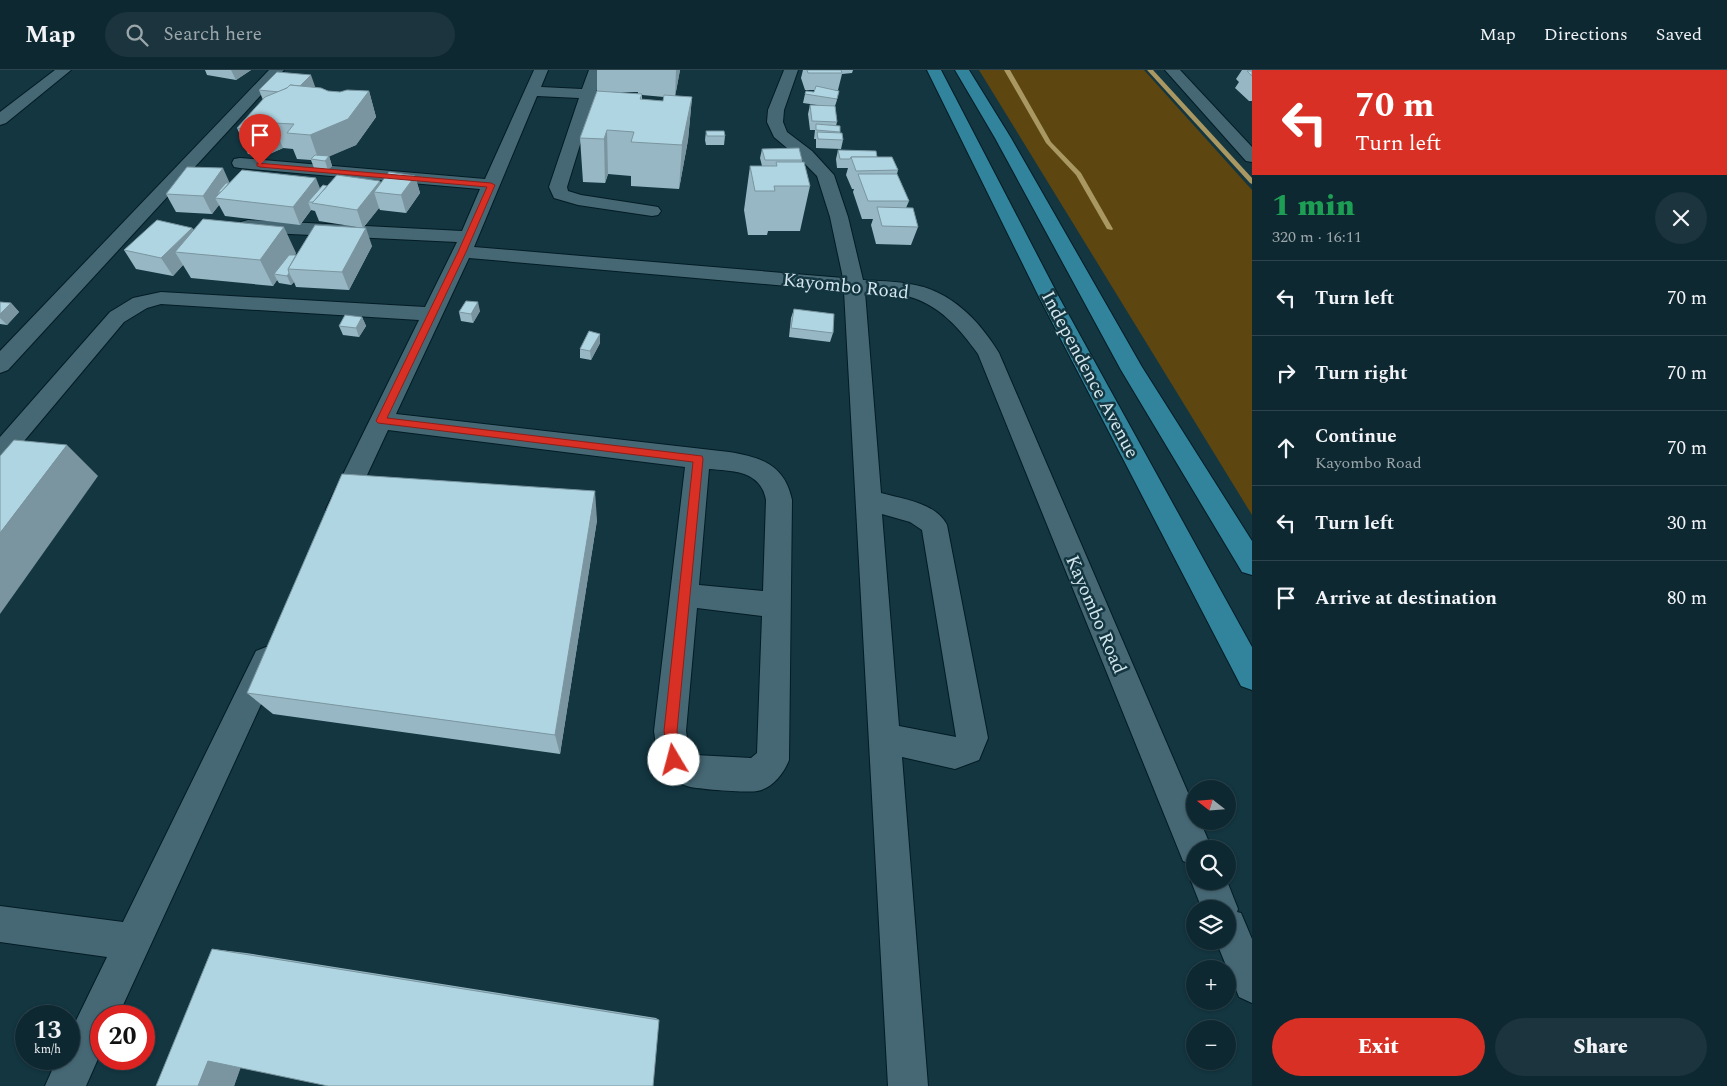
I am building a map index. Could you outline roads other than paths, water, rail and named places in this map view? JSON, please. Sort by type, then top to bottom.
[{"type":"main road","name":"Independence Avenue","points":[[934,70],[1086,368],[1252,676]]},
{"type":"main road","name":"Independence Avenue","points":[[962,70],[1003,138],[1132,370],[1252,564]]},
{"type":"street","points":[[0,120],[64,70]]},
{"type":"street","points":[[0,365],[277,70]]},
{"type":"street","points":[[329,529],[465,245],[541,70]]},
{"type":"street","points":[[596,70],[558,187],[560,194],[578,200],[652,211]]},
{"type":"street","points":[[791,70],[776,110],[775,122],[780,134],[806,155],[825,175],[839,217],[854,284],[908,1086]]},
{"type":"street","points":[[1172,70],[1252,158]]},
{"type":"street","points":[[532,91],[588,94]]},
{"type":"street","points":[[8,95],[32,96]]},
{"type":"street","points":[[240,163],[491,185]]},
{"type":"street","name":"Kayombo Road","points":[[232,225],[465,245],[910,290],[934,298],[955,310],[988,353],[1191,840]]},
{"type":"street","points":[[0,453],[118,317],[140,303],[160,298],[432,314]]},
{"type":"street","points":[[381,421],[749,465],[762,471],[775,485],[779,500],[772,760],[757,775],[688,771],[674,760],[670,731],[698,459]]},
{"type":"street","points":[[869,500],[918,514],[934,525],[972,738],[968,749],[955,753],[884,738]]},
{"type":"street","points":[[684,595],[777,605]]},
{"type":"street","points":[[65,1086],[278,637]]},
{"type":"street","points":[[0,924],[132,942]]},
{"type":"street","points":[[1236,945],[1252,984]]},
{"type":"waterway","points":[[1007,70],[1049,143],[1079,174],[1110,229]]},
{"type":"waterway","points":[[1150,70],[1252,182]]}]
